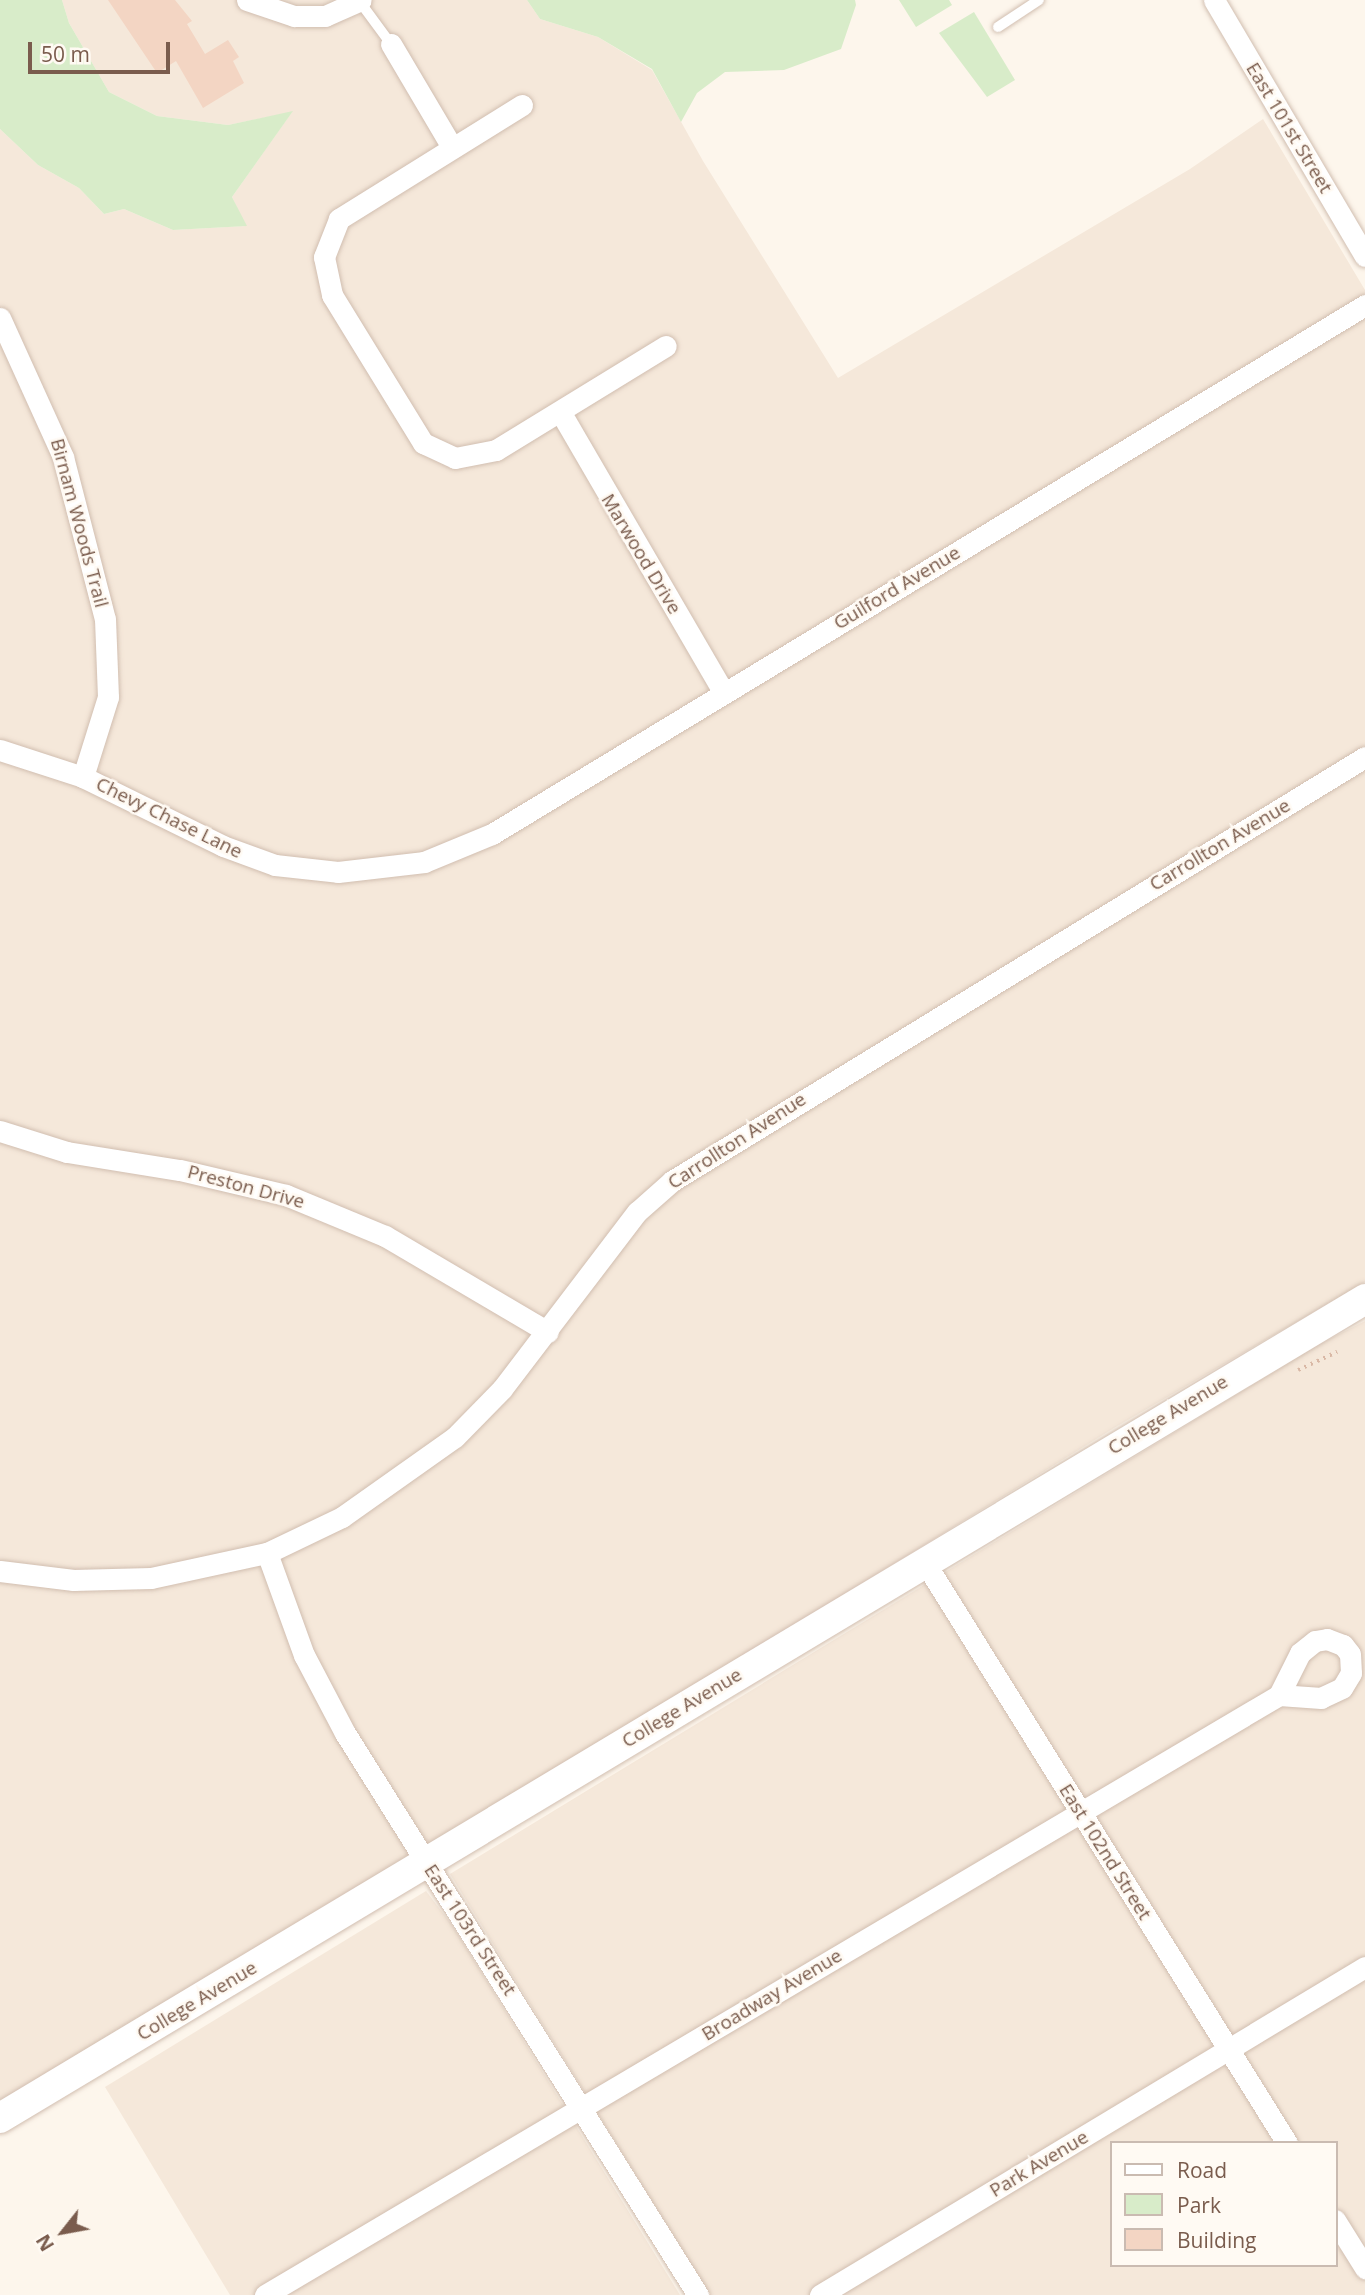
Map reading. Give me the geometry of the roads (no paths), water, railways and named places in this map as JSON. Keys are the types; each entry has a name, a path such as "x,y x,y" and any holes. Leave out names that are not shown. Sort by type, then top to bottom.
{"main road":[{"name":"College Avenue","path":"0,2118 924,1561 1365,1299"}],"street":[{"path":"247,0 294,16 344,11 360,1"},
{"name":"East 101st Street","path":"1214,0 1365,256"},
{"path":"391,44 452,146"},
{"path":"522,105 452,146 339,219 326,245 324,272 332,295 423,443 446,456 481,456 561,413 666,346"},
{"name":"Guilford Avenue","path":"424,862 492,834 1365,305"},
{"name":"Birnam Woods Trail","path":"0,318 63,457 105,619 108,697 83,777"},
{"name":"Marwood Drive","path":"561,413 724,693"},
{"name":"Chevy Chase Lane","path":"0,750 83,777 223,846 275,865 338,872 424,862"},
{"name":"Carrollton Avenue","path":"0,1572 73,1580 151,1578 267,1553 342,1517 445,1445 502,1389 637,1212 672,1181 1365,757"},
{"name":"Preston Drive","path":"0,1131 67,1152 180,1170 286,1195 385,1236 548,1332"},
{"name":"East 103rd Street","path":"267,1553 288,1618 321,1688 426,1862 698,2295"},
{"name":"East 102nd Street","path":"924,1561 1286,2141"},
{"name":"Broadway Avenue","path":"265,2295 1279,1695"},
{"name":"Park Avenue","path":"820,2295 1365,1967"},
{"path":"1337,2223 1365,2268"}],"lane":[{"path":"998,27 1039,0"},
{"path":"360,1 391,44"}]}
